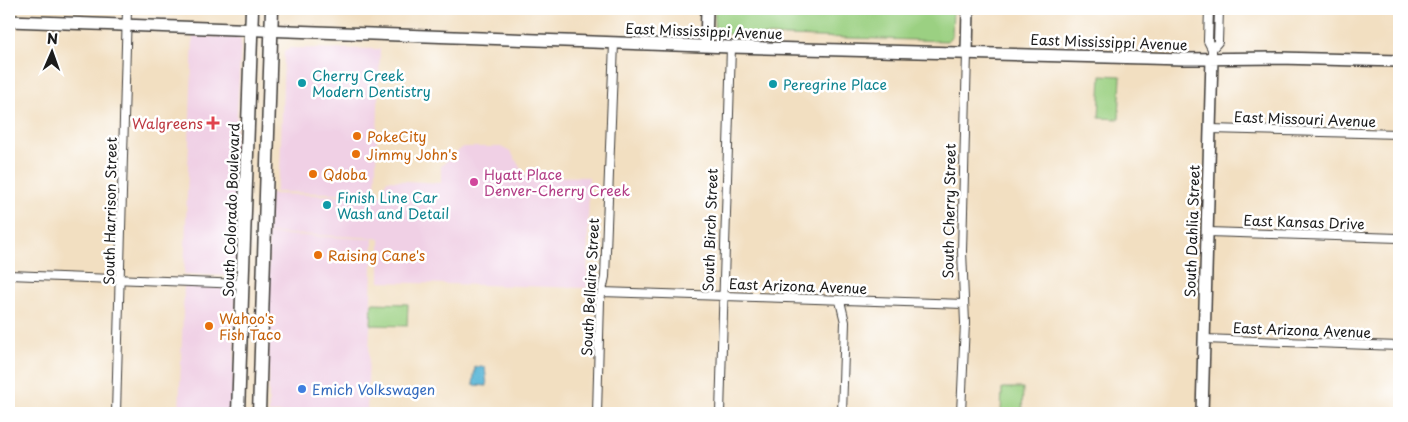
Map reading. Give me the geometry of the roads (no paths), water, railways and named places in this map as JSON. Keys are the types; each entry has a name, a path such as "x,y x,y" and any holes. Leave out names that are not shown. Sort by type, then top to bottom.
{"main road":[{"name":"South Colorado Boulevard","path":"238,413 253,30 252,9"},
{"path":"259,413 272,9"}],"street":[{"name":"South Harrison Street","path":"116,413 127,9"},
{"path":"706,46 707,9"},
{"name":"South Cherry Street","path":"962,413 964,304 962,251 968,9"},
{"name":"South Dahlia Street","path":"1202,413 1212,54 1208,41 1209,9"},
{"name":"South Dahlia Street","path":"1212,54 1218,42 1220,9"},
{"name":"East Mississippi Avenue","path":"9,21 731,47 967,53 1212,54 1273,58 1399,61"},
{"name":"South Bellaire Street","path":"596,413 602,292 605,277 614,43"},
{"name":"South Birch Street","path":"720,413 731,47"},
{"name":"East Missouri Avenue","path":"1210,128 1399,134"},
{"name":"East Kansas Drive","path":"1208,232 1399,238"},
{"path":"9,275 243,284"},
{"name":"East Arizona Avenue","path":"602,292 964,304"},
{"path":"840,301 845,322 842,413"},
{"name":"East Arizona Avenue","path":"1204,339 1399,346"}],"water":[{"path":"475,367 485,367 487,386 473,385"}],"place":[{"name":"Cherry Creek Modern Dentistry","path":"302,83"},
{"name":"Peregrine Place","path":"773,84"},
{"name":"Walgreens","path":"213,123"},
{"name":"PokeCity","path":"357,136"},
{"name":"Jimmy John's","path":"356,154"},
{"name":"Qdoba","path":"313,174"},
{"name":"Hyatt Place Denver-Cherry Creek","path":"474,182"},
{"name":"Finish Line Car Wash and Detail","path":"327,205"},
{"name":"Raising Cane's","path":"318,255"},
{"name":"Wahoo's Fish Taco","path":"209,326"},
{"name":"Emich Volkswagen","path":"302,389"}]}
